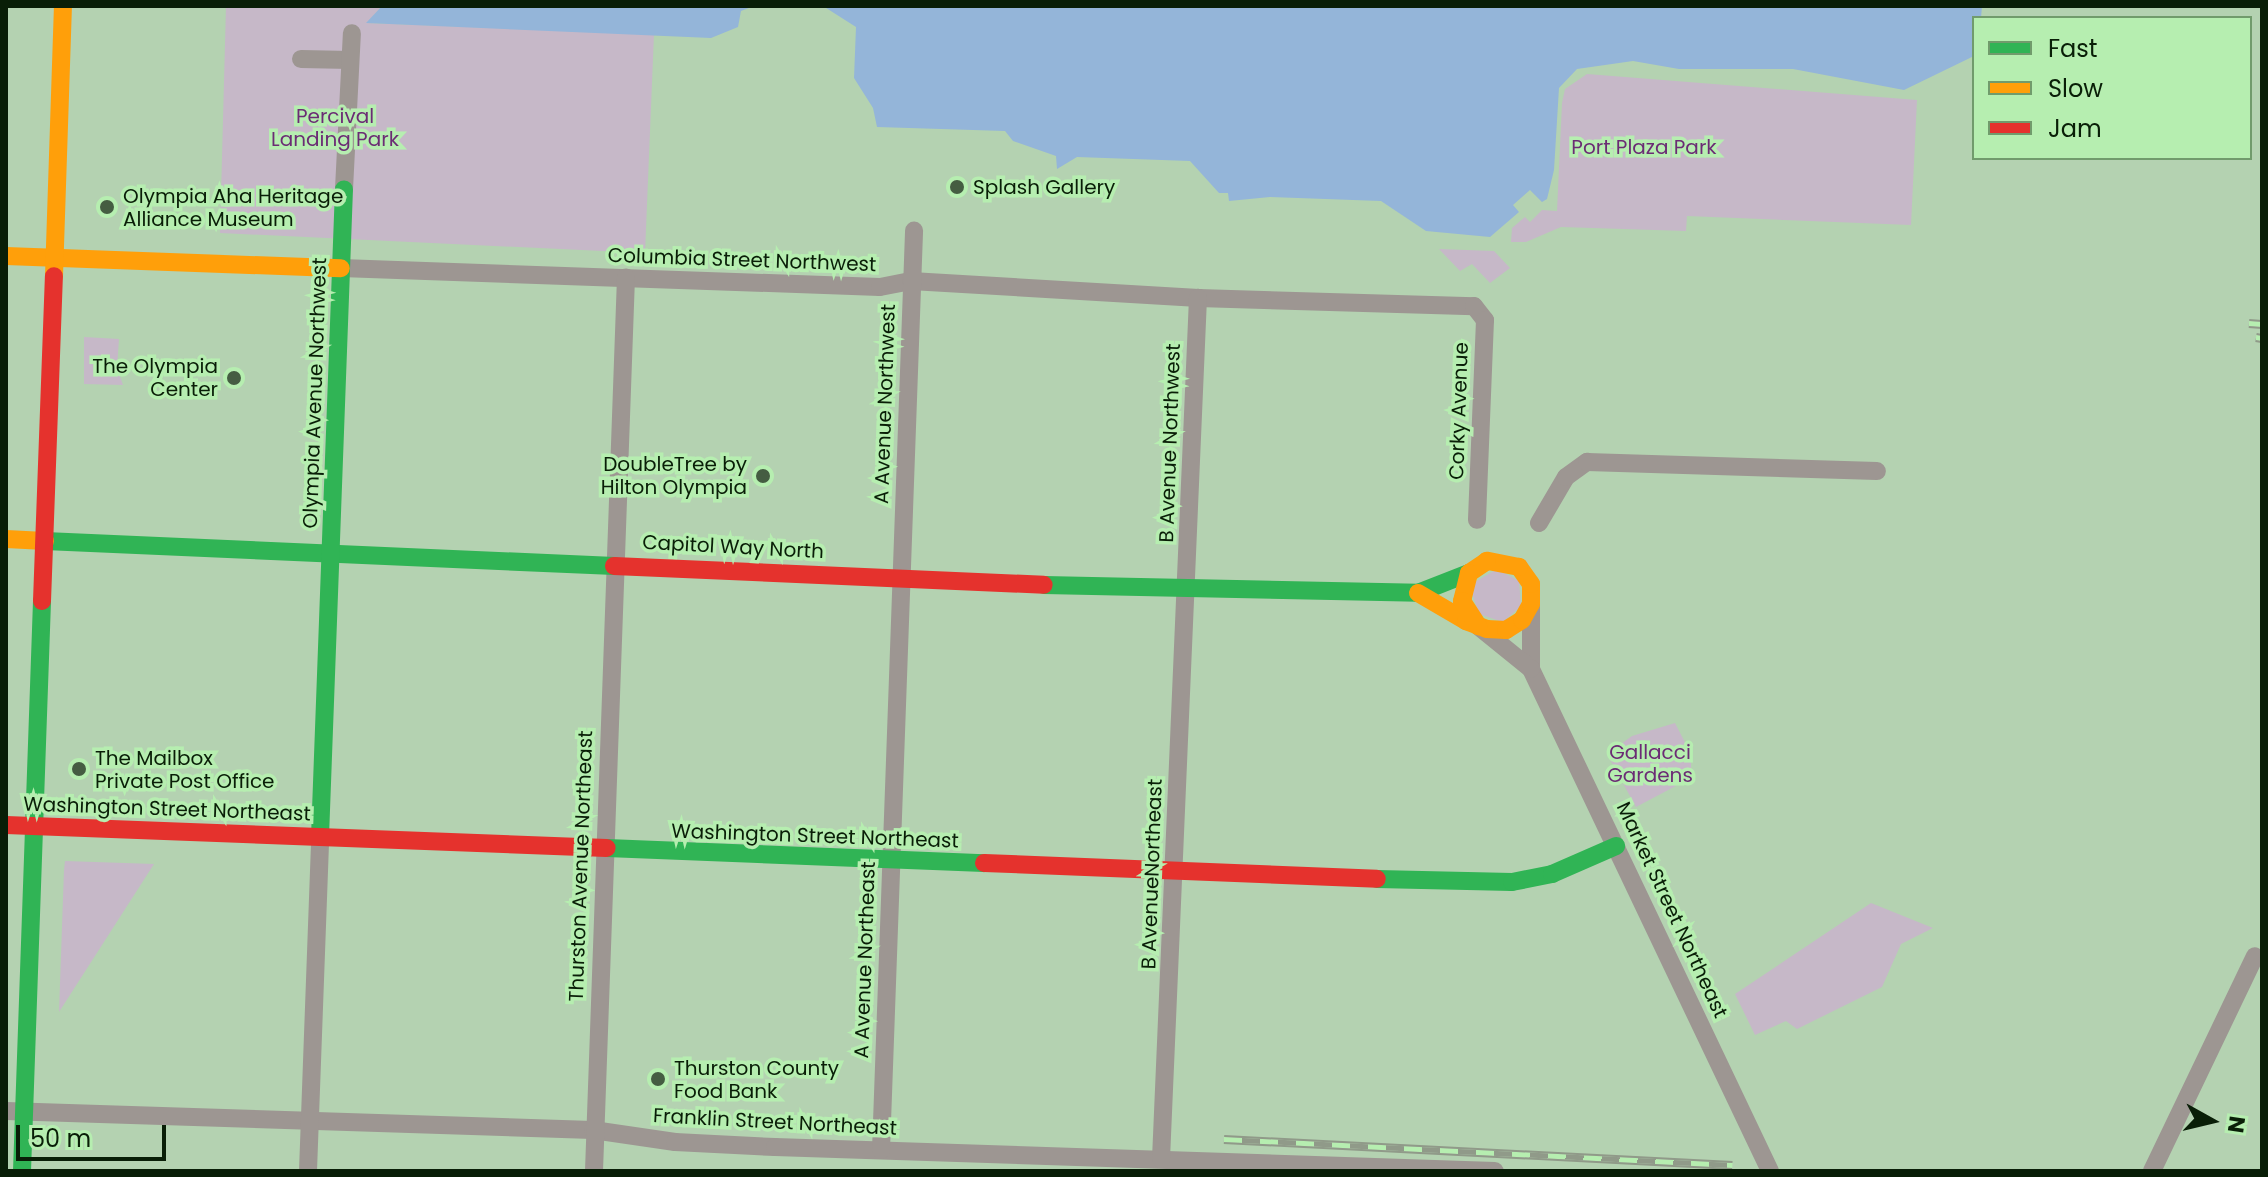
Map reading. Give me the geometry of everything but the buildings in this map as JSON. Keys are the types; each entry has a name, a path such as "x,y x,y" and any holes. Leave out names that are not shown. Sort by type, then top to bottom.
{"street":[{"path":"22,1171 15,1111 34,826 57,258 63,6"},
{"path":"301,59 350,60 352,33"},
{"name":"Olympia Avenue Northwest","path":"320,837 350,60"},
{"name":"A Avenue Northwest","path":"900,579 914,231"},
{"name":"Columbia Street Northwest","path":"6,256 880,287 911,281 1198,298 1474,307"},
{"name":"Thurston Avenue Northeast","path":"594,1171 593,1130 626,278"},
{"name":"B Avenue Northwest","path":"1186,591 1198,298"},
{"name":"Corky Avenue","path":"1474,307 1485,320 1477,520"},
{"path":"1539,523 1566,477 1587,462 1877,471"},
{"name":"Capitol Way North","path":"6,539 617,562 900,579 1186,591 1418,593 1469,573"},
{"path":"1487,561 1510,562 1531,584 1531,604 1515,626 1496,631 1478,626 1462,601 1469,573 1487,561"},
{"name":"A Avenue Northeast","path":"881,1150 900,579"},
{"name":"B AvenueNortheast","path":"1161,1159 1186,591"},
{"name":"Capitol Way North","path":"1418,593 1478,626"},
{"name":"Market Street Northeast","path":"1531,604 1531,669"},
{"name":"Market Street Northeast","path":"1478,626 1531,669 1770,1171"},
{"name":"Washington Street Northeast","path":"6,825 889,862 1512,882 1552,874 1616,846"},
{"path":"308,1171 320,837"},
{"path":"2152,1171 2255,956"},
{"name":"Franklin Street Northeast","path":"15,1111 593,1130 675,1142 1495,1171"}],"green space":[{"name":"Percival Landing Park","path":"226,6 382,6 367,23 654,34 645,253 220,233"},
{"name":"Port Plaza Park","path":"1587,74 1917,100 1911,225 1687,216 1686,231 1561,227 1526,242 1511,242 1512,228 1525,217 1530,222 1542,210 1557,211 1565,89"},
{"path":"1439,249 1494,251 1510,268 1490,283 1472,264 1460,271"},
{"path":"84,337 119,339 117,368 123,385 84,384"},
{"path":"1497,569 1519,581 1521,606 1503,622 1479,614 1471,590 1475,582"},
{"name":"Gallacci Gardens","path":"1675,723 1691,754 1691,778 1636,807 1607,754 1632,736"},
{"path":"65,861 154,864 59,1012 64,870"},
{"path":"1871,903 1933,928 1901,944 1882,987 1797,1029 1786,1021 1755,1035 1735,994"}],"water":[{"path":"382,6 754,6 741,11 738,27 711,38 366,23"},
{"path":"823,6 1982,6 1981,16 1972,16 1972,57 1904,90 1793,69 1679,69 1633,61 1577,69 1559,88 1554,170 1547,199 1542,202 1530,190 1513,205 1519,212 1490,237 1426,231 1381,201 1270,197 1229,201 1228,193 1219,193 1190,161 1077,157 1057,169 1056,156 1013,141 1005,131 877,127 873,108 854,78 856,27"}],"railway":[{"path":"2249,323 2262,324"},
{"path":"2256,337 2262,338"},
{"path":"1224,1139 1732,1165"}],"traffic: fast":[{"path":"320,837 344,189"},
{"path":"45,541 614,566"},
{"path":"1044,585 1418,593 1469,573"},
{"path":"22,1171 42,601"},
{"path":"1377,879 1512,882 1552,874 1616,846"},
{"path":"607,848 984,863"}],"traffic: slow":[{"path":"54,276 63,6"},
{"path":"6,256 341,268"},
{"path":"6,539 45,541"},
{"path":"1418,593 1466,621 1487,629 1506,630 1522,620 1531,604 1531,584 1519,567 1487,561 1469,573 1462,601 1478,626"}],"traffic: jam":[{"path":"42,601 54,276"},
{"path":"614,566 1044,585"},
{"path":"6,825 607,848"},
{"path":"984,863 1377,879"}],"place":[{"name":"Splash Gallery","path":"957,187"},
{"name":"Olympia Aha Heritage Alliance Museum","path":"107,207"},
{"name":"The Olympia Center","path":"234,378"},
{"name":"DoubleTree by Hilton Olympia","path":"763,476"},
{"name":"The Mailbox Private Post Office","path":"79,769"},
{"name":"Thurston County Food Bank","path":"658,1079"}]}
